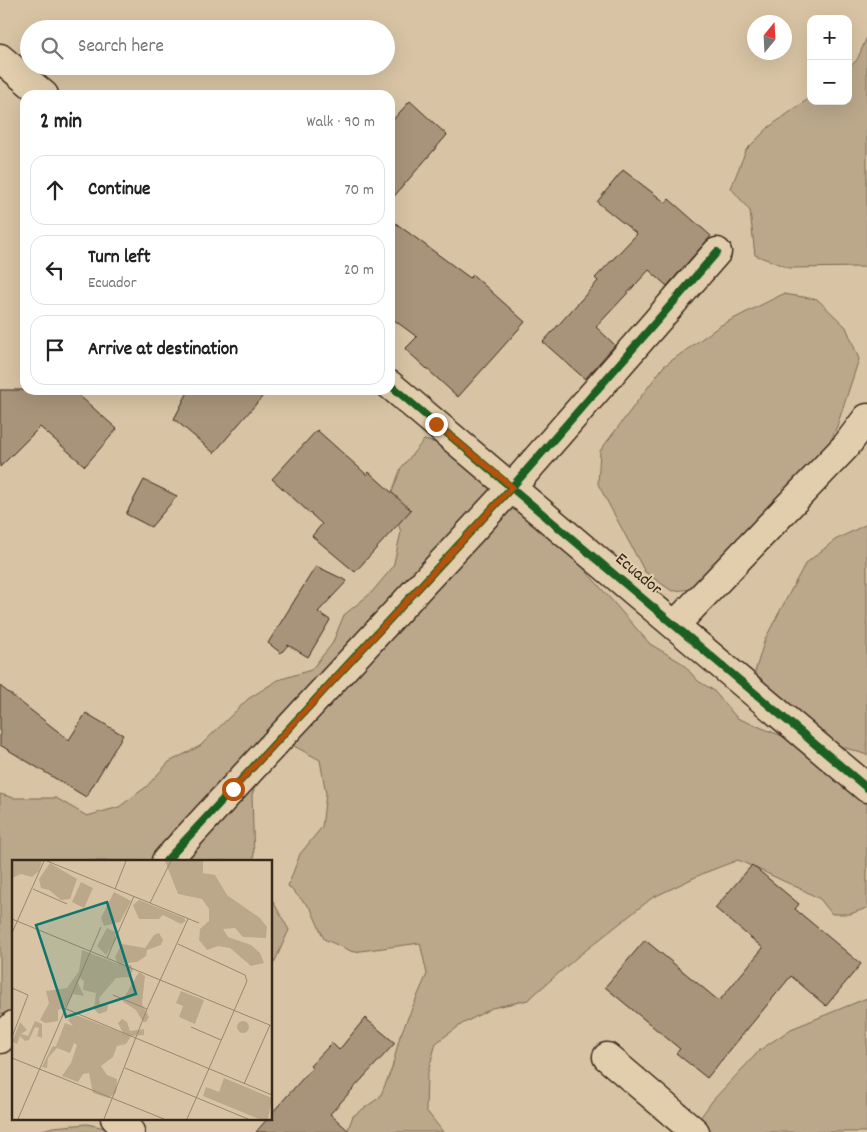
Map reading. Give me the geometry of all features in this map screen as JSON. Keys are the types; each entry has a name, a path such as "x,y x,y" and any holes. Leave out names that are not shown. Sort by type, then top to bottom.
{"street":[{"path":"0,58 20,75"},
{"path":"20,75 38,90"},
{"path":"167,860 512,487 717,252"},
{"name":"Ecuador","path":"395,389 867,788"},
{"path":"674,625 846,446 867,418"},
{"path":"0,1039 12,1028"},
{"path":"607,1057 695,1132"},
{"path":"117,1120 130,1132"}],"shaded area":[{"path":"867,37 867,267 789,268 755,255 750,211 731,188 746,150 769,127 807,100 807,105 852,105 852,64 857,60"},
{"path":"783,294 817,299 846,327 859,359 837,426 821,466 706,588 672,591 645,572 598,484 600,451 664,366 721,325"},
{"path":"424,440 459,448 542,521 650,644 682,663 698,681 713,690 737,718 867,770 867,908 850,914 832,914 820,899 738,860 704,873 652,898 576,958 528,1000 492,1008 462,1024 436,1043 427,1076 426,1110 443,1132 347,1132 353,1116 380,1097 392,1068 400,1036 427,974 420,943 353,952 324,939 311,909 288,886 300,854 322,827 326,794 320,760 292,745 263,763 252,795 254,860 182,860 199,810 172,831 152,860 12,860 12,1016 0,1013 0,794 14,798 56,798 87,816 119,807 146,787 169,762 200,746 248,699 278,680 311,670 332,644 344,615 371,593 393,567 401,532 389,500 401,468"},
{"path":"867,524 867,755 777,725 754,675 765,639 805,564 835,540"},
{"path":"272,900 289,930 274,963 272,963"},
{"path":"867,998 867,1132 690,1132 713,1100 760,1050 791,1029"},
{"path":"87,1124 123,1132 35,1132 53,1127"}],"building":[{"path":"410,101 447,135 395,195 395,118"},
{"path":"623,170 666,203 669,199 711,236 667,286 649,270 596,327 615,345 585,379 543,342 598,281 595,278 637,234 597,202"},
{"path":"395,223 470,278 473,275 525,322 458,397 405,349 417,337 395,321"},
{"path":"0,390 20,390 20,395 79,395 117,429 85,466 40,427 0,467"},
{"path":"186,395 264,395 214,453 174,419"},
{"path":"317,430 367,475 369,472 411,510 355,572 312,536 322,524 272,479"},
{"path":"144,480 177,496 151,527 126,514"},
{"path":"316,566 347,581 318,612 330,620 308,657 288,645 281,653 268,643"},
{"path":"0,686 69,740 86,713 123,735 86,797 0,745"},
{"path":"752,865 799,904 795,909 861,964 826,1006 791,976 707,1078 676,1053 680,1049 605,987 645,940 719,1001 763,948 715,908"},
{"path":"365,1018 395,1043 330,1114 350,1132 256,1132 266,1120 272,1120 272,1113 312,1068 310,1066 332,1043 339,1050"}],"cycle path":[{"path":"167,860 512,487 717,252"},
{"path":"395,389 867,788"}],"route":[{"path":"233,789 512,487 436,424"}]}
